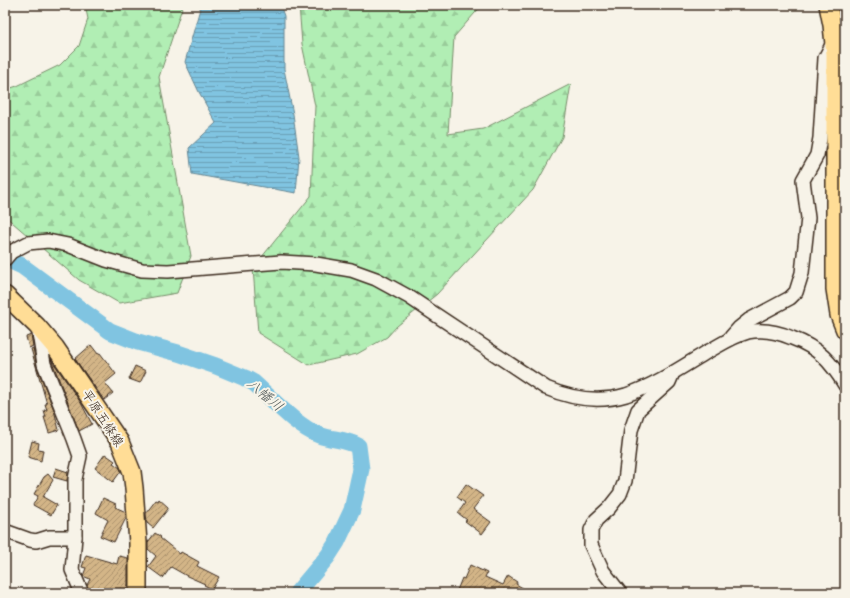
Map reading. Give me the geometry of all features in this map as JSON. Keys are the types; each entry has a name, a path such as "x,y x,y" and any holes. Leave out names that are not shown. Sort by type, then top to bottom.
{"main road":[{"path":"828,5 834,41 834,274 837,302 845,330"},
{"name":"平原五條線","path":"5,295 37,326 54,347 120,442 132,472 134,488 138,543 138,593"}],"street":[{"path":"730,338 749,320 790,298 796,292 802,273 808,218 803,180 817,155 820,138 824,58 834,41"},
{"path":"8,256 28,243 48,241 68,245 106,260 142,270 168,271 281,262 316,264 351,270 409,296 546,388 558,393 582,398 595,399 616,397 636,391 673,373 730,338 748,332 765,330 781,333 803,342 820,353 833,366 845,385"},
{"path":"37,326 44,364 72,432 80,456 75,479 72,570 82,593"},
{"path":"620,593 603,571 591,545 591,530 596,520 609,508 620,494 626,481 631,430 638,410 669,382 673,373"},
{"path":"5,530 36,541 49,537 74,537"}],"green space":[{"path":"85,5 183,5 159,77 191,256 177,293 119,303 79,280 5,216 5,90 17,86 60,65 79,46 88,19"},
{"path":"299,5 482,5 454,37 448,134 483,129 571,84 562,137 533,190 437,294 397,326 387,337 357,354 309,365 258,333 253,268 311,196 315,106 302,44"}],"water":[{"path":"201,5 280,5 284,16 284,69 293,114 299,157 296,193 192,174 189,148 216,123 185,62"}],"building":[{"path":"31,335 33,346 29,348 26,337"},
{"path":"91,345 98,354 100,353 116,374 105,383 113,393 104,400 75,359"},
{"path":"33,348 37,367 54,410 59,430 49,433 44,417 46,417 44,410 47,410 45,404 47,404 31,349"},
{"path":"51,359 81,403 92,424 79,431"},
{"path":"135,366 146,371 140,383 129,379"},
{"path":"32,441 39,443 38,449 43,450 41,461 28,457"},
{"path":"105,454 115,461 113,463 120,468 121,471 113,482 95,468"},
{"path":"56,468 68,472 67,481 53,477"},
{"path":"48,474 53,480 43,497 57,505 51,515 33,505 38,496 34,494 44,477"},
{"path":"466,484 483,496 473,509 491,522 482,534 465,521 467,520 458,513 465,503 457,497"},
{"path":"103,498 116,504 115,507 126,512 126,518 114,542 100,536 108,520 96,513"},
{"path":"159,499 168,507 168,509 153,528 147,523 146,513 156,500 158,501"},
{"path":"155,533 180,554 181,552 199,562 197,566 219,577 212,589 171,567 163,578 148,567 156,556 148,549 148,542"},
{"path":"86,555 117,564 119,556 128,558 128,584 126,593 97,593 89,590 87,585 90,579 83,576 86,568 82,567"},
{"path":"470,565 487,573 485,577 503,585 508,576 517,582 516,584 531,593 456,593 462,578 464,579"}],"waterway":[{"name":"八幡川","path":"5,258 22,266 110,331 138,342 178,353 216,366 245,378 254,383 302,426 324,437 348,442 358,446 361,469 352,510 337,542 328,556 297,593"}]}
